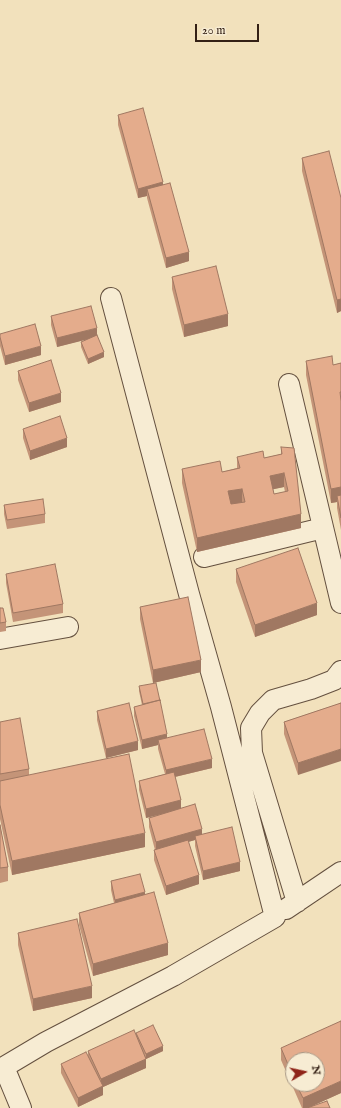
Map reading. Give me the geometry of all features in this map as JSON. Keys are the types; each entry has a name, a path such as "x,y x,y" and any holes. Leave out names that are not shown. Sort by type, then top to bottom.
{"street":[{"path":"112,298 189,594 221,707 275,917"},
{"path":"289,384 341,603"},
{"path":"204,557 323,528"},
{"path":"0,639 68,627"},
{"path":"297,902 252,753 251,728 260,713 273,700 311,689 334,680 341,671"},
{"path":"21,1108 2,1060 46,1042 173,976 275,917 341,872"}],"building":[{"path":"143,108 163,182 138,189 118,115"},
{"path":"329,151 341,198 341,299 337,300 302,158"},
{"path":"170,183 189,252 166,258 147,189"},
{"path":"216,266 228,314 184,325 172,277"},
{"path":"91,306 97,328 57,338 51,316"},
{"path":"35,324 41,346 5,356 0,334"},
{"path":"97,335 104,352 88,359 81,342"},
{"path":"332,356 333,365 341,363 341,487 331,489 306,361"},
{"path":"51,360 61,393 29,403 18,371"},
{"path":"60,416 67,438 30,451 23,429"},
{"path":"281,447 294,448 301,514 197,538 182,469 220,461 222,472 240,468 237,457 263,451 264,458 282,454","holes":["284,473 288,491 274,494 270,476","242,489 245,502 231,504 228,491"]},
{"path":"341,495 341,518 337,496"},
{"path":"43,499 45,514 7,520 4,505"},
{"path":"298,548 317,603 255,625 236,569"},
{"path":"55,564 63,604 13,613 6,574"},
{"path":"188,597 201,660 153,670 140,607"},
{"path":"0,608 3,608 6,622 0,623"},
{"path":"156,683 160,700 143,704 139,686"},
{"path":"160,700 167,734 142,740 134,707"},
{"path":"129,703 138,741 106,749 97,711"},
{"path":"341,703 341,749 298,763 284,722"},
{"path":"20,718 29,769 0,774 0,722"},
{"path":"204,729 212,759 166,770 158,740"},
{"path":"129,754 145,833 12,861 0,805 0,781"},
{"path":"174,772 181,800 146,809 139,781"},
{"path":"195,804 202,829 156,842 149,818"},
{"path":"0,825 8,867 0,868"},
{"path":"232,827 240,862 203,871 195,836"},
{"path":"188,840 199,875 166,886 154,850"},
{"path":"140,874 145,892 115,900 111,881"},
{"path":"154,892 168,943 93,964 79,913"},
{"path":"77,919 92,986 33,999 18,933"},
{"path":"341,1021 341,1081 325,1088 325,1052 285,1052 285,1057 281,1048"},
{"path":"153,1025 163,1046 146,1054 136,1033"},
{"path":"134,1030 146,1059 101,1079 88,1051"},
{"path":"86,1052 103,1086 78,1098 61,1064"},
{"path":"300,1092 316,1092 303,1098"},
{"path":"327,1101 330,1108 307,1108"}]}
